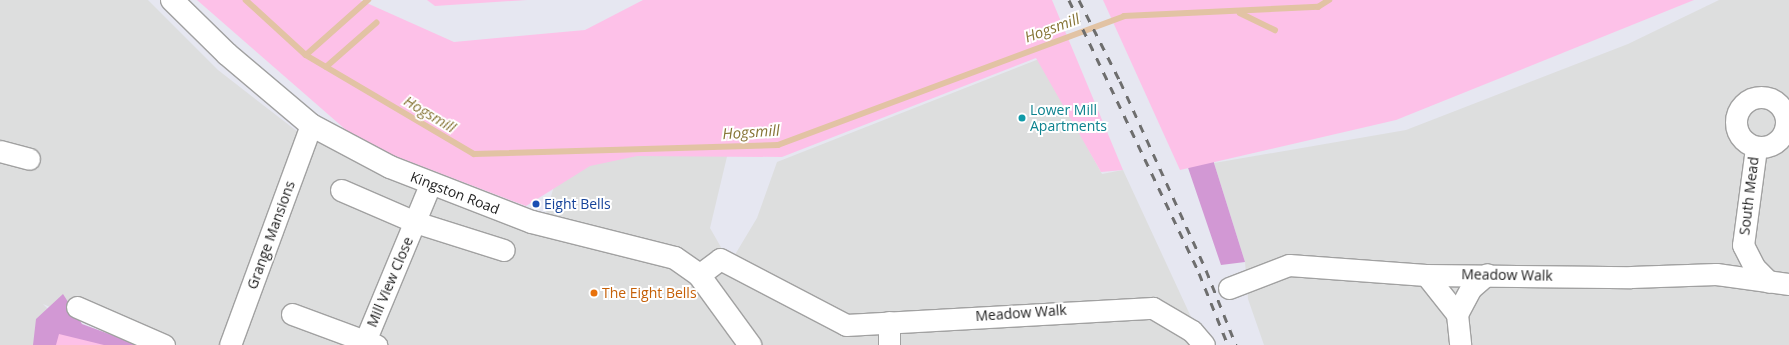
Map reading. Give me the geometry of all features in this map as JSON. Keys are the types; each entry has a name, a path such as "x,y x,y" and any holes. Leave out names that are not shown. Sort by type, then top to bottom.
{"street":[{"name":"Kingston Road","path":"172,0 227,54 311,125 430,185 532,222 646,248 674,258 699,275 750,345"},
{"name":"Grange Mansions","path":"230,345 311,125"},
{"name":"South Mead","path":"1756,148 1743,245 1754,267 1779,283"},
{"path":"0,151 29,159"},
{"name":"Mill View Close","path":"292,314 370,343 430,185"},
{"name":"Mill View Close","path":"341,190 415,222 504,250"},
{"name":"South Mead","path":"1716,274 1743,245"},
{"name":"Meadow Walk","path":"699,275 720,259 846,325 1153,308 1192,331 1204,345"},
{"name":"Meadow Walk","path":"1229,288 1289,265 1426,275 1487,274 1631,277 1716,274 1779,283"},
{"path":"1457,314 1471,288 1487,274"},
{"path":"1426,275 1457,314 1460,345"},
{"path":"77,307 164,345"},
{"path":"889,345 890,322"}],"shaded area":[{"path":"0,0 148,0 218,70 298,132 345,156 544,219 568,141 730,144 710,228 730,263 757,218 777,162 1039,59 1102,174 1123,170 1204,345 138,345 43,304 62,323 56,345 0,345"},
{"path":"197,0 360,0 454,42 585,30 643,0 1052,0 1123,170 1101,172 1036,58 782,157 637,156 590,166 526,206 361,143"},
{"path":"427,0 527,0 435,6"},
{"path":"1103,0 1694,0 1396,120 1180,170"},
{"path":"1719,0 1789,0 1789,345 1264,345 1248,299 1245,262 1214,163 1406,130 1628,44"},
{"path":"1215,127 1214,163 1245,262 1221,265 1183,153"},
{"path":"63,294 82,324 139,345 33,345 36,319"},
{"path":"59,334 104,345 56,345"}],"waterway":[{"name":"Hogsmill","path":"246,0 306,55 474,154 778,145 1124,16 1318,7 1329,0"},
{"path":"306,55 368,0"},
{"path":"1240,13 1275,30"},
{"path":"326,67 376,23"}],"railway":[{"path":"1069,0 1199,273 1228,345"},
{"path":"1079,0 1120,81 1206,270 1236,345"}],"place":[{"name":"Lower Mill Apartments","path":"1022,118"},
{"name":"Eight Bells","path":"536,204"},
{"name":"The Eight Bells","path":"594,293"}]}
